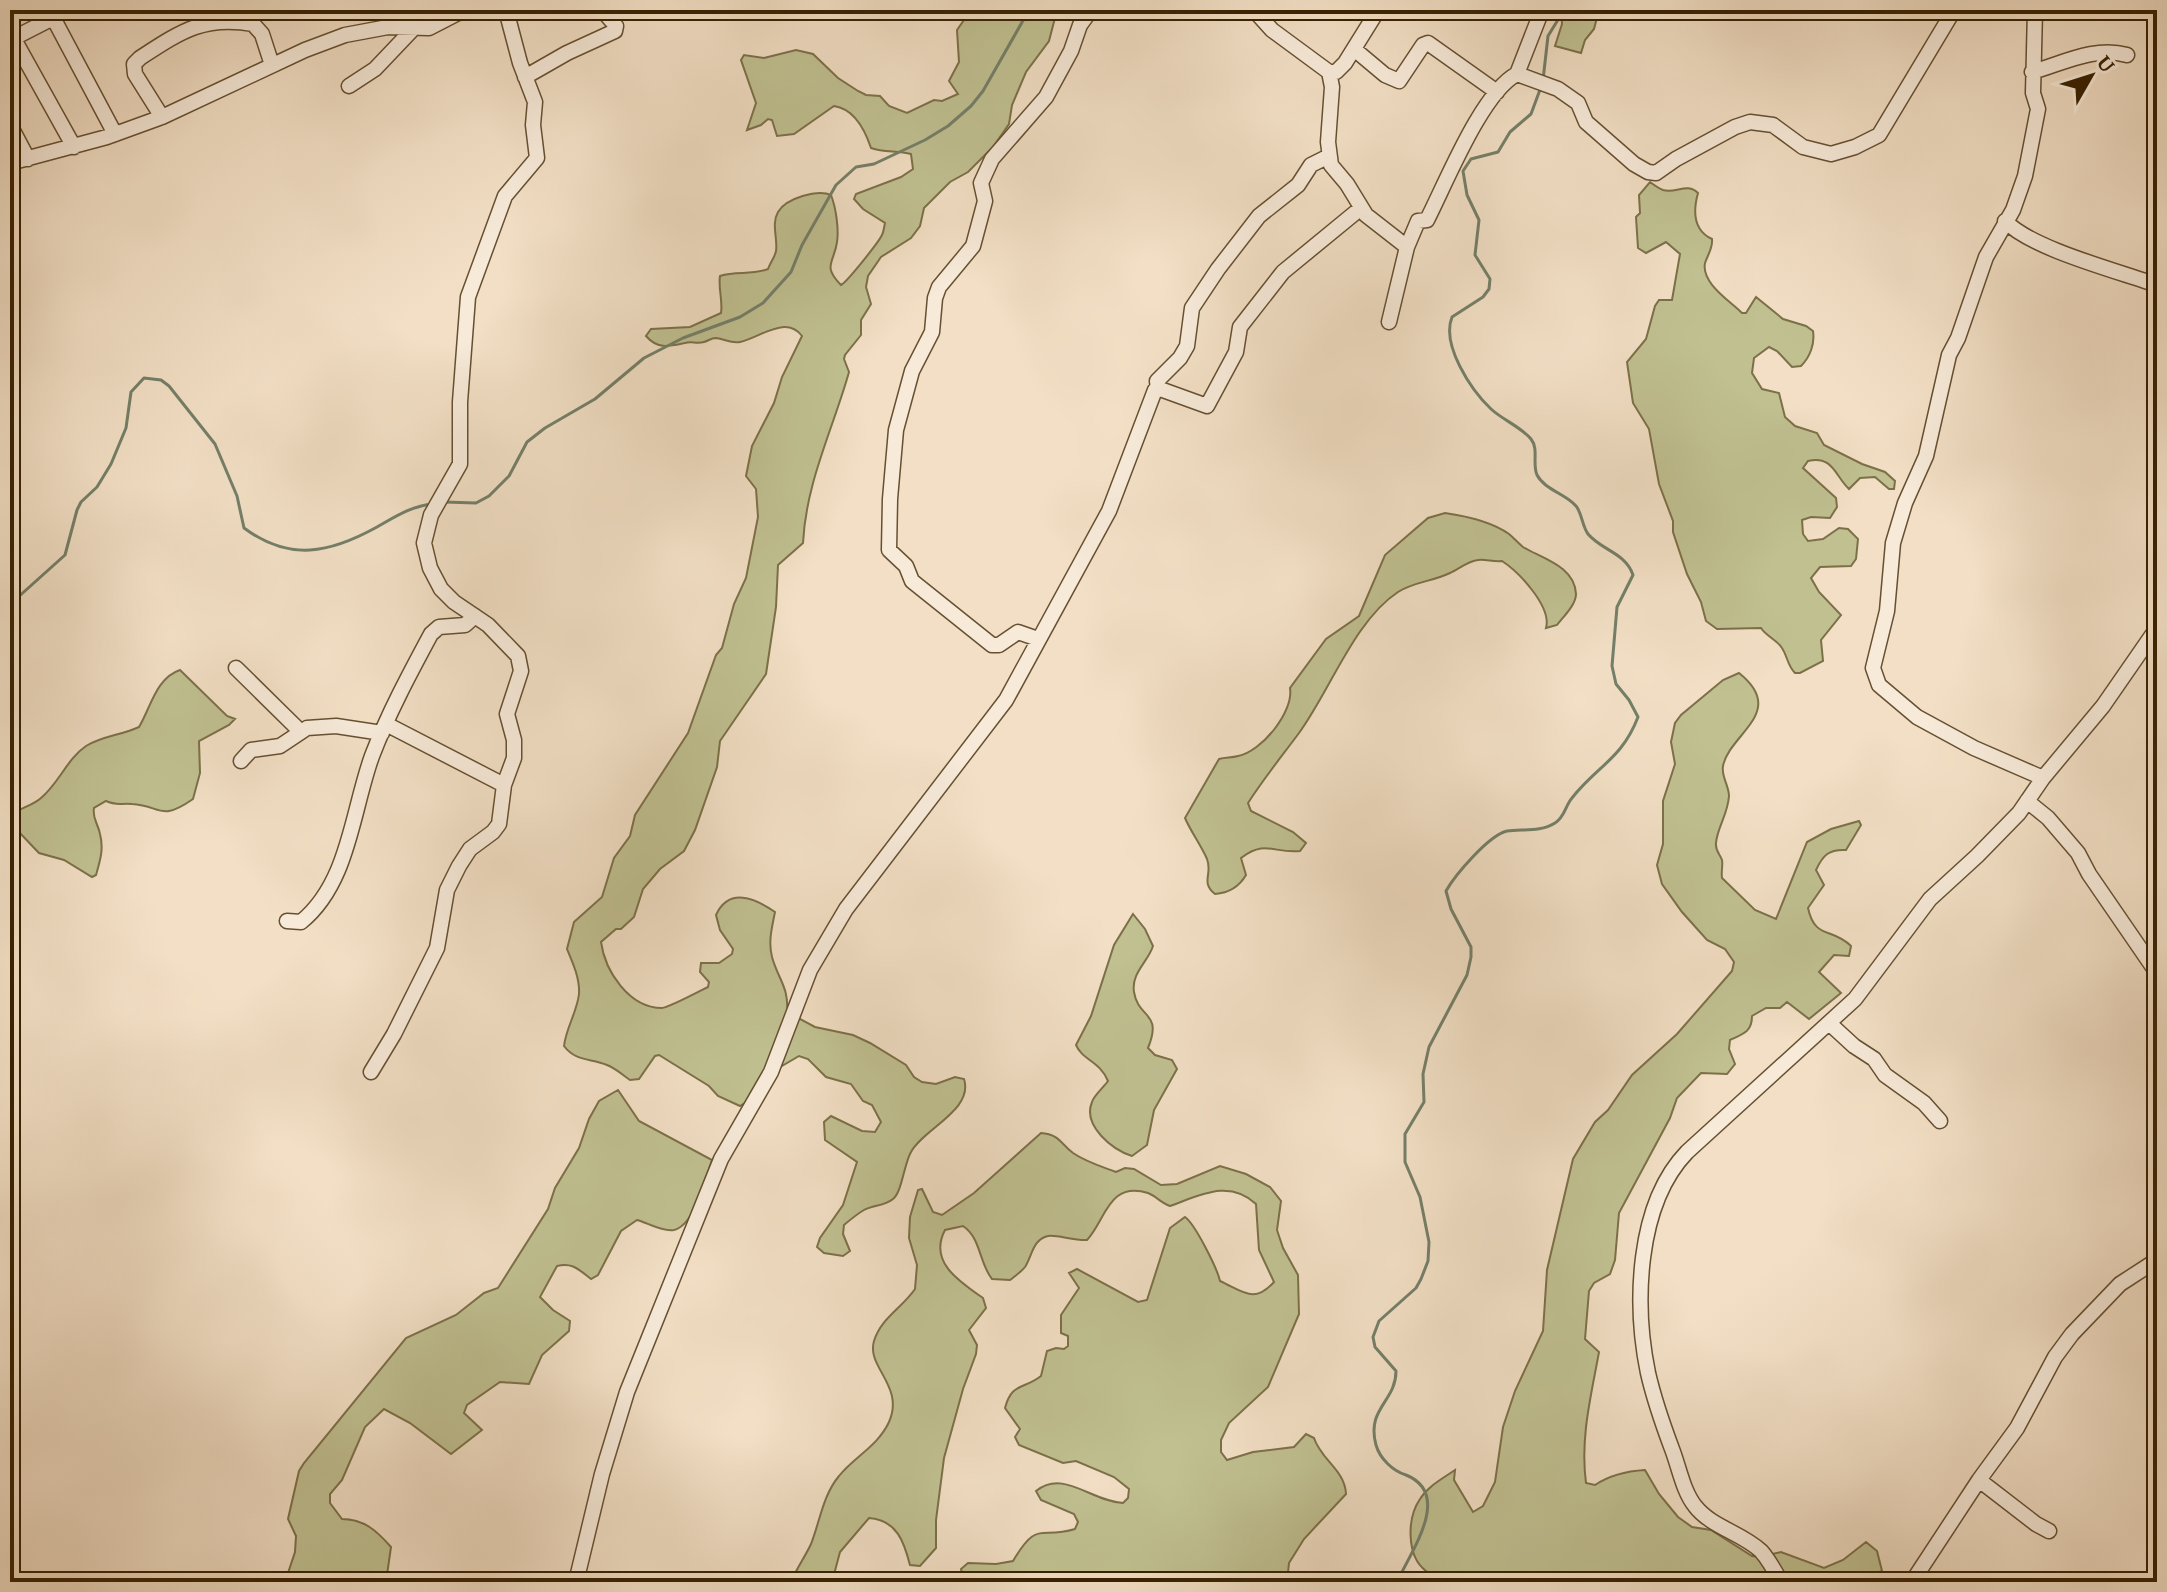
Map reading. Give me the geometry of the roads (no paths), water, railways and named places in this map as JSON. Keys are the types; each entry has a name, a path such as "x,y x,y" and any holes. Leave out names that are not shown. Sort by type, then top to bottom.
{"street":[{"path":"10,163 74,147 162,117 272,65 345,35 388,27 436,26 464,10"},
{"path":"371,1072 394,1034 437,948 442,909 453,878 470,849 499,824 504,785 515,752 507,709 518,684 520,662 507,642 441,589 430,568 424,543 431,515 460,464 460,402 468,297 505,196 537,158 533,125 535,102 506,10"},
{"path":"525,77 615,31 616,26 602,10"},
{"path":"1038,639 1021,632 994,646 948,613 912,581 906,566 889,550 892,460 907,387 932,332 939,287 970,252 977,234 985,201 981,183 992,159 1004,143 1046,97 1071,51 1080,25 1091,10"},
{"path":"1254,10 1272,30 1329,72 1332,87 1331,165 1361,208 1407,247"},
{"path":"1329,72 1339,70 1378,10"},
{"path":"1389,322 1407,247 1418,221 1427,220 1481,113 1505,80 1517,74 1542,10"},
{"path":"1517,74 1558,89 1578,103 1586,122 1634,164 1648,172 1656,173 1664,165 1750,122 1773,125 1803,147 1831,154 1879,135 1954,10"},
{"path":"2035,10 2032,72 2038,109 2025,176 2013,210 1986,257 1958,338 1950,352 1926,456 1905,503 1893,543 1887,611 1873,668 1879,685 1917,717 1974,748 2043,778"},
{"path":"74,147 11,37 51,14 115,134"},
{"path":"162,117 135,74 134,64 167,40 191,28 220,20 253,24 262,34 272,65"},
{"path":"349,86 375,69 414,28"},
{"path":"1354,49 1385,75 1399,81 1423,45 1428,43 1497,92"},
{"path":"2032,72 2089,53 2110,50 2127,55"},
{"path":"10,125 28,159"},
{"path":"1158,389 1157,381 1180,358 1187,346 1192,308 1218,269 1259,216 1301,183 1311,165 1329,156"},
{"path":"1158,389 1203,407 1208,405 1236,352 1240,327 1283,272 1361,208"},
{"path":"2005,221 2012,229 2054,250 2157,285"},
{"path":"576,1582 602,1474 627,1392 721,1159 771,1072 810,970 846,909 1001,707 1109,511 1154,392 1158,389"},
{"path":"287,921 301,922 320,904 333,882 367,770 384,728 435,630 444,625 465,625 475,616"},
{"path":"1781,1582 1760,1550 1696,1507 1685,1485 1648,1372 1641,1304 1643,1261 1651,1216 1662,1187 1675,1164 1862,991 1930,899 2000,834 2027,801 2103,706 2157,628"},
{"path":"236,668 300,731"},
{"path":"241,761 251,750 280,746 300,731 336,726 384,728 504,785"},
{"path":"2027,801 2048,818 2078,853 2122,926 2157,973"},
{"path":"1829,1023 1874,1059 1885,1075 1924,1103 1940,1121"},
{"path":"1912,1582 2017,1428 2055,1357 2072,1334 2120,1284 2157,1260"},
{"path":"1979,1480 2049,1531"}],"waterway":[{"path":"444,502 476,503 489,496 509,476 527,442 595,399 644,358 683,338 740,317 763,303 791,272 802,245 836,185 856,167 874,164 925,140 948,126 971,106 983,91 1029,10"},
{"path":"1543,80 1548,36 1564,10"},
{"path":"1397,1582 1424,1524 1426,1495 1420,1484 1388,1464 1376,1445 1375,1422 1395,1382 1396,1371 1375,1347 1373,1337 1379,1321 1416,1288 1428,1261 1429,1242 1420,1197 1405,1162 1405,1134 1424,1102 1423,1074 1429,1047 1467,975 1471,957 1471,947 1451,909 1446,891 1473,856 1500,834 1544,828 1558,821 1581,787 1617,753 1638,717 1616,684 1612,666 1617,607 1633,575 1630,568 1588,534 1572,502 1537,475 1535,447 1531,439 1483,401 1460,366 1451,341 1452,317 1483,297 1489,289 1490,279 1475,255 1479,220 1467,195 1463,171 1471,159 1498,152 1510,132 1531,114 1541,87"},
{"path":"10,608 65,555 77,510 97,487 111,464 126,428 131,392 144,378 161,380 169,386 215,444 237,496 244,528 261,539 294,549 326,548 360,536 410,510 433,504"}]}
